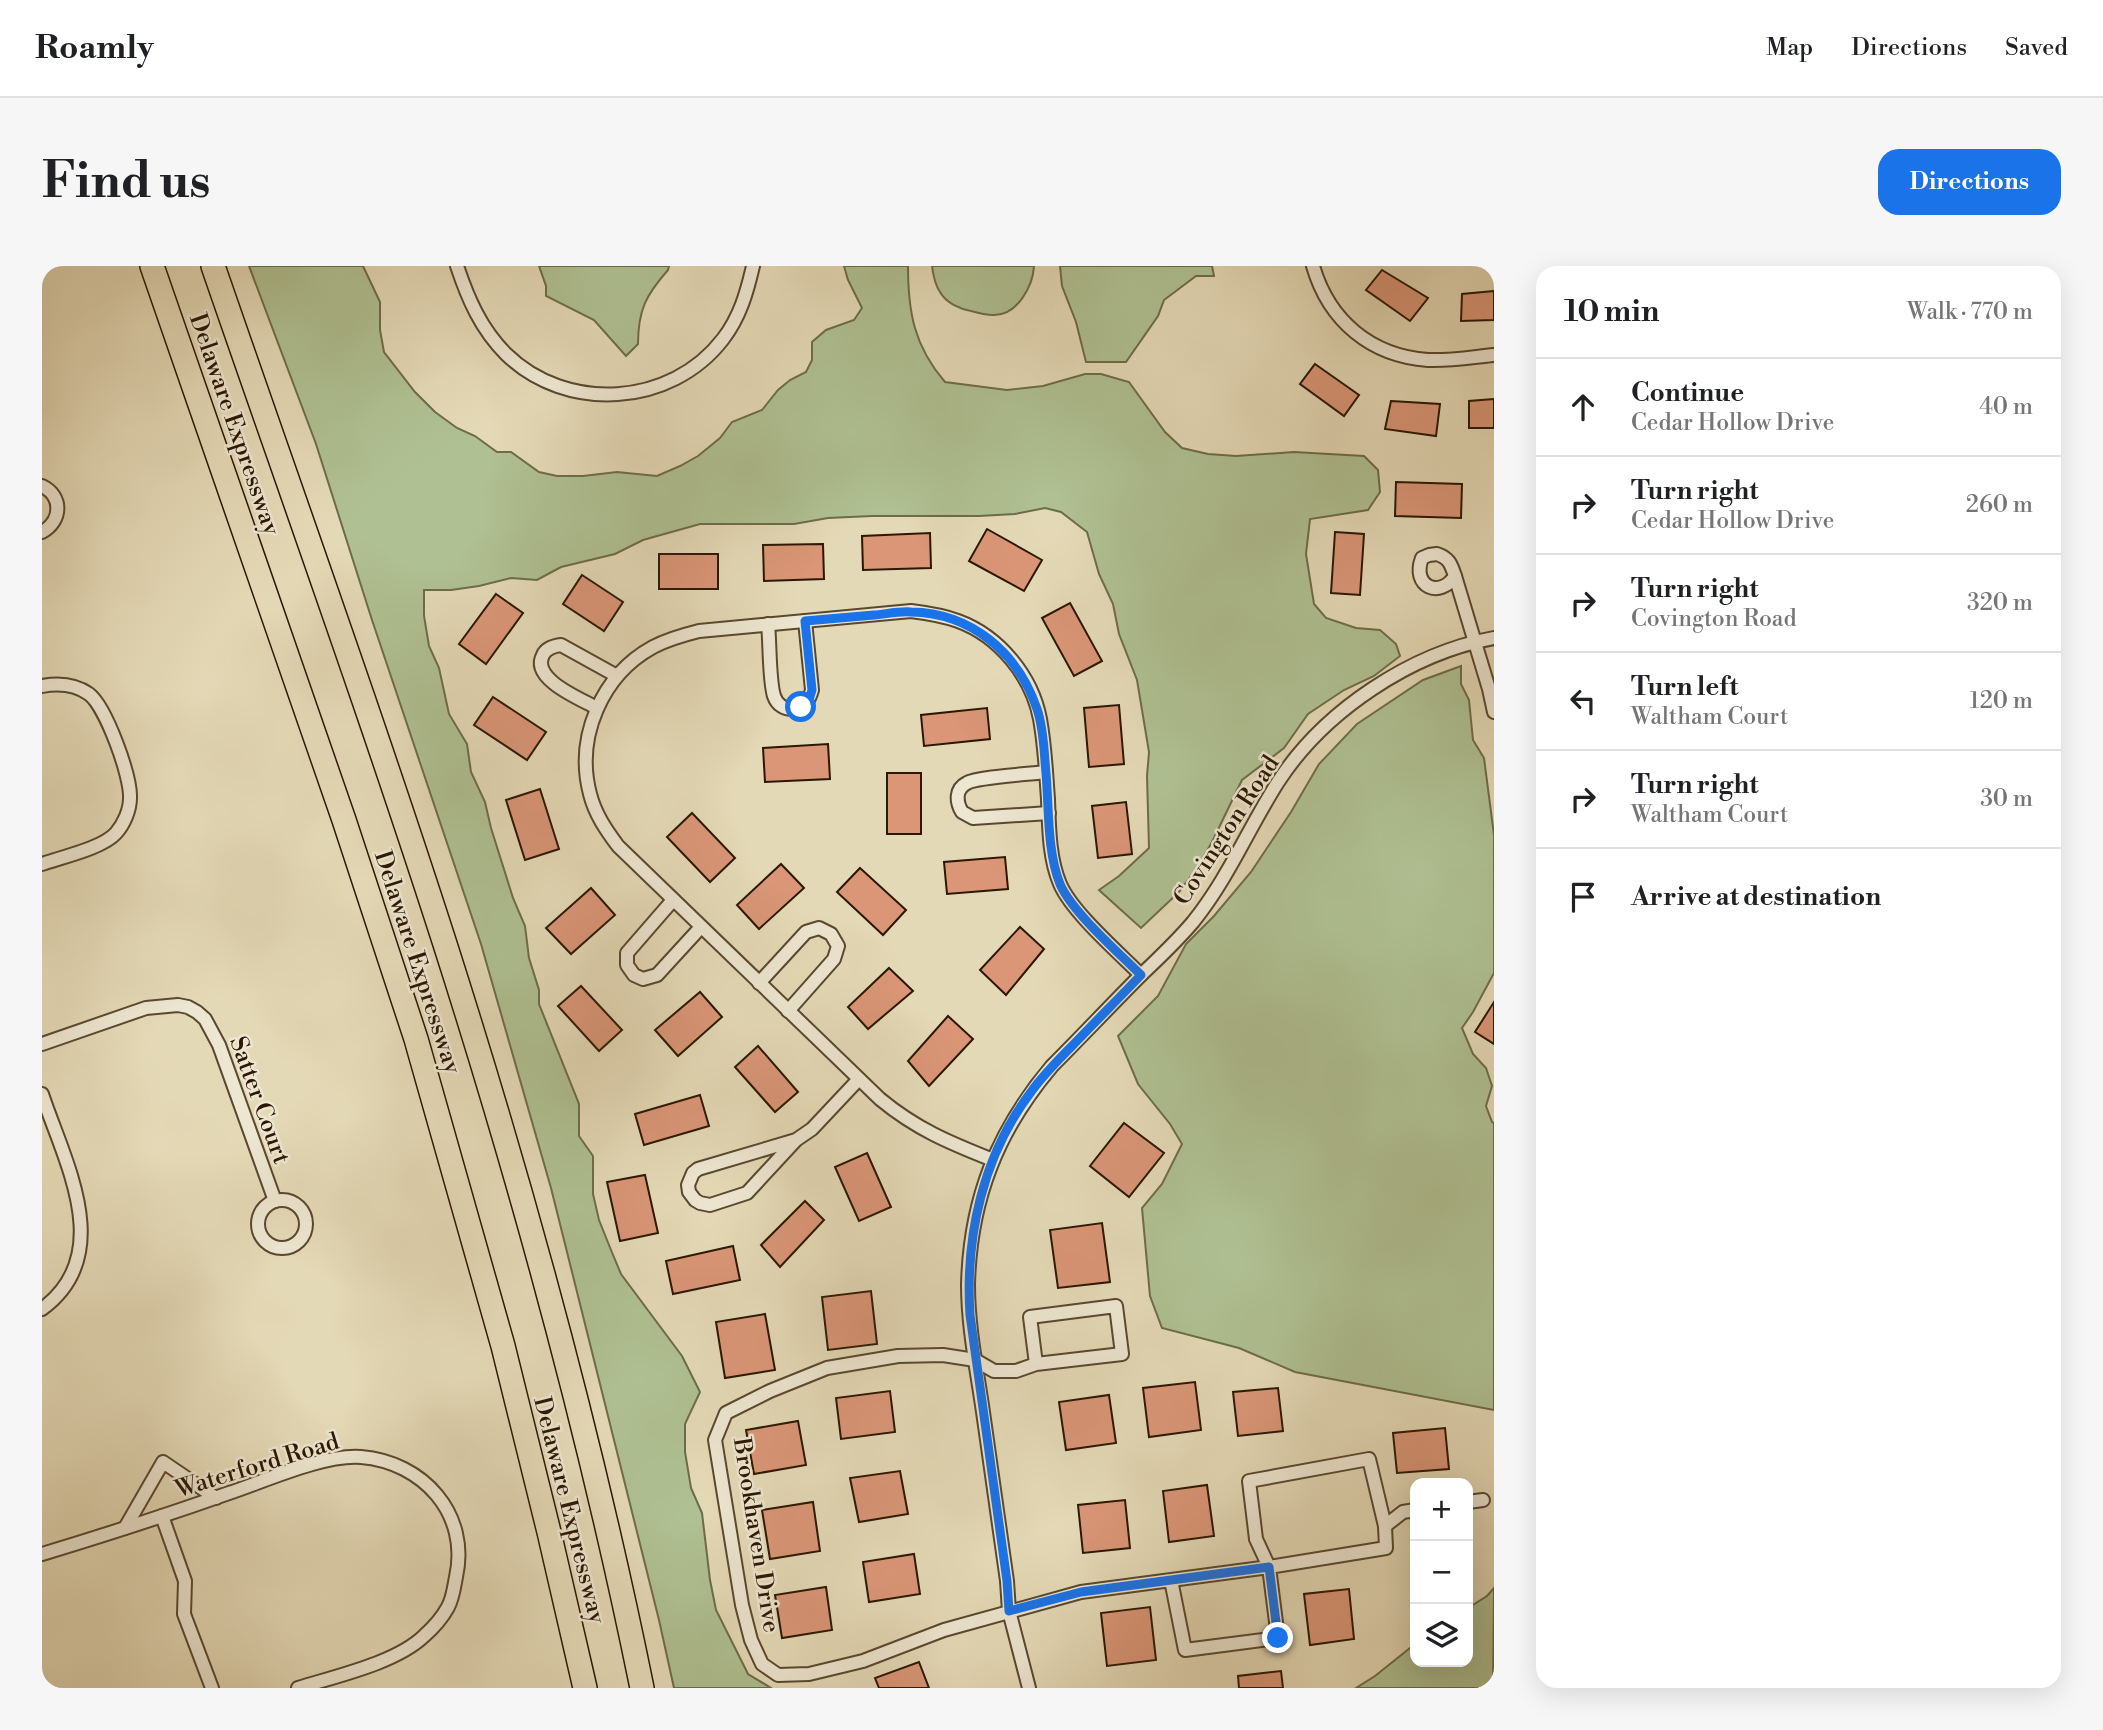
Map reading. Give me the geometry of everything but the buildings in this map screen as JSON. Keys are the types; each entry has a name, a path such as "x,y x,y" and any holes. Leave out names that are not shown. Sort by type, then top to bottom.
{"highway":[{"name":"Delaware Expressway","path":"152,266 349,833 416,1039 503,1346 550,1532 585,1688"},
{"name":"Delaware Expressway","path":"213,266 381,751 481,1061 577,1403 642,1688"}],"street":[{"path":"457,266 480,321 506,354 539,379 559,387 602,396 646,389 671,381 707,357 733,324 745,300 753,266"},
{"path":"1313,266 1321,288 1340,317 1351,329 1391,354 1431,360 1494,355"},
{"path":"42,486 55,496 57,513 50,527 42,532"},
{"path":"1455,576 1492,689 1494,712"},
{"path":"993,1160 942,1140 903,1118 859,1079 618,846 595,808 587,781 586,761 590,731 597,708 617,676 652,647 671,638 699,631 911,611 939,615 978,631 1005,653 1024,679 1040,719 1053,861 1059,883 1077,910 1141,975"},
{"path":"768,624 774,698 784,708 791,710 801,707 809,700 812,690 805,621"},
{"name":"Covington Road","path":"1029,1688 1009,1611 975,1360 968,1287 978,1209 993,1160 1013,1118 1052,1066 1193,922 1221,883 1277,783 1321,731 1391,676 1450,650 1494,638"},
{"path":"597,708 548,680 540,665 542,656 549,648 561,645 617,676"},
{"path":"42,685 64,684 79,688 99,705 107,719 125,771 130,800 123,822 106,842 42,864"},
{"path":"1046,772 970,782 959,791 957,800 961,812 973,818 1049,813"},
{"path":"673,900 627,953 627,965 634,975 643,979 657,975 701,927"},
{"path":"759,983 806,932 819,928 831,934 838,946 834,959 788,1011"},
{"name":"Satter Court","path":"42,1044 146,1008 178,1005 197,1012 205,1019 219,1045 275,1201"},
{"path":"796,1140 698,1169 690,1179 689,1192 695,1200 710,1205 747,1193 796,1140 812,1129 859,1079"},
{"path":"42,1094 76,1190 81,1223 81,1243 72,1273 61,1291 42,1309"},
{"name":"Brookhaven Drive","path":"1036,1364 1030,1317 1116,1307 1122,1354 1036,1364 1016,1371 994,1371 975,1360 943,1354 898,1356 827,1368 769,1391 726,1413 715,1440 742,1605 751,1640 762,1664 778,1675 809,1674 863,1661 944,1630 1081,1592 1386,1548 1385,1526"},
{"name":"Waterford Road","path":"42,1554 307,1466 344,1458 366,1458 396,1465 421,1480 441,1501 453,1520 460,1551 451,1599 440,1618 410,1648 384,1660 298,1688"},
{"path":"1171,1580 1185,1650 1278,1638 1269,1567 1256,1539 1249,1481 1369,1459 1385,1526 1403,1512 1410,1511"},
{"path":"125,1528 163,1462 216,1498"},
{"path":"1473,1501 1483,1500"},
{"path":"162,1516 185,1581 184,1614 212,1688"}],"green space":[{"path":"249,266 363,266 380,302 380,330 384,352 415,392 435,412 497,452 511,452 539,472 557,476 617,472 657,476 698,456 720,438 732,422 762,410 778,390 806,372 812,360 812,342 826,330 854,320 862,308 844,266 908,266 909,298 915,328 926,355 945,382 1007,390 1043,386 1085,374 1101,374 1129,382 1165,432 1182,448 1208,454 1236,456 1294,452 1364,456 1378,470 1380,492 1368,510 1310,519 1306,554 1314,604 1326,618 1356,628 1380,630 1396,644 1400,656 1374,676 1344,690 1308,714 1284,748 1242,780 1198,866 1179,892 1141,928 1099,890 1119,876 1149,848 1149,752 1137,680 1119,634 1113,604 1099,574 1087,532 1061,512 1045,508 1015,514 979,516 872,516 828,518 794,524 700,524 643,540 615,554 561,567 537,580 511,578 451,590 424,590 424,616 429,646 439,668 449,714 467,744 471,772 485,802 513,898 525,926 529,958 539,990 539,1004 579,1104 579,1136 593,1156 593,1194 599,1220 621,1274 682,1356 700,1392 685,1424 685,1452 691,1488 702,1513 716,1610 748,1674 771,1688 674,1688 551,1188 481,944 316,444"},
{"path":"539,266 669,266 645,304 638,344 626,356 594,320 546,296 546,286"},
{"path":"932,266 1034,266 1031,282 1022,298 1009,311 993,315 967,310 950,302 938,289"},
{"path":"1060,266 1212,266 1214,276 1196,276 1164,300 1158,316 1126,362 1086,362 1076,322 1062,286"},
{"path":"1461,666 1461,684 1469,700 1473,740 1484,758 1494,835 1494,973 1462,1028 1473,1054 1486,1068 1492,1086 1486,1106 1494,1123 1494,1410 1295,1372 1239,1348 1162,1328 1150,1296 1142,1208 1162,1184 1182,1144 1170,1124 1138,1084 1118,1036 1158,996 1186,944 1251,872 1319,764 1357,724 1423,680"},
{"path":"1494,1588 1493,1688 1356,1688 1410,1648 1410,1667 1473,1667 1473,1605"}],"route":[{"path":"801,707 809,700 812,690 805,621 911,611 959,621 992,640 1017,667 1040,719 1053,861 1059,883 1077,910 1141,975 1031,1091 1000,1143 983,1185 978,1209 968,1287 970,1315 1009,1611 1081,1592 1269,1567 1278,1638"}]}
